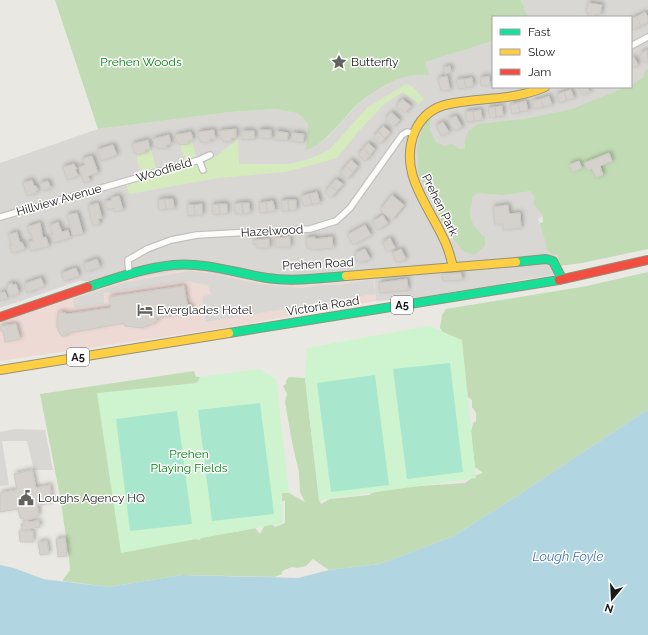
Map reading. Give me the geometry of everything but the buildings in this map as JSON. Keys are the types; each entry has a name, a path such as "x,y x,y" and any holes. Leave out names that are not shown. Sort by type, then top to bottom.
{"main road":[{"name":"Prehen Park","path":"453,267 446,245 414,182 408,164 408,153 413,132 421,119 436,108 455,103 522,95 542,88"},
{"name":"Prehen Road","path":"0,317 129,273 174,265 202,266 268,278 298,280 546,259 553,261 562,279"},
{"name":"Victoria Road","path":"0,370 562,279 648,260"}],"street":[{"path":"632,45 648,37"},
{"name":"Hazelwood","path":"129,273 128,260 147,249 171,240 197,235 310,229 336,221 350,208 402,135 407,132 413,132"},
{"name":"Woodfield","path":"117,183 200,160 210,155"},
{"path":"200,160 203,170"},
{"name":"Hillview Avenue","path":"0,217 117,183"}],"shaded area":[{"path":"521,0 648,0 648,82 615,176 538,219 565,273 416,298 376,301 374,279 292,286 263,283 189,269 131,279 93,282 79,281 0,308 0,163 98,129 231,112 275,109 296,113 308,124 307,151 328,137 359,103 371,94 401,77 420,73 428,74 424,62 492,41 492,88 632,88 632,16 528,16"},
{"path":"189,269 263,283 292,286 374,278 376,301 217,329 0,361 0,321 131,279"},
{"path":"189,271 214,274 260,284 300,288 339,285 373,279 375,294 206,322 202,297 211,294 208,285 185,281 104,293 104,304 74,308 73,299 123,283"},
{"path":"15,429 45,430 53,470 34,470 27,441 2,441 9,485 0,486 0,432"}],"green space":[{"name":"Prehen Woods","path":"55,0 521,0 528,16 492,16 492,41 425,62 429,75 413,75 404,77 374,92 359,103 329,135 306,151 308,124 296,113 275,109 231,112 98,129"},
{"path":"648,68 648,249 582,263 559,266 557,255 551,254 546,248 540,223 543,222 542,214 533,204 535,197 530,191 504,195 478,193 472,197 470,214 472,222 485,237 485,246 474,255 462,250 443,224 428,190 418,174 417,149 425,122 430,119 430,130 436,142 444,146 452,144 459,149 465,148 465,139 469,130 478,124 524,119 572,109 624,88 632,88 632,84 643,78 645,71"},
{"path":"406,84 412,86 424,99 419,104 403,92 384,104 357,133 337,158 286,172 218,178 129,194 126,184 195,164 199,167 201,172 206,171 205,163 207,160 217,156 238,139 239,164 290,164 312,158 329,150 367,108"},
{"path":"192,140 196,157 185,161 180,145 188,144 188,141"},
{"path":"151,149 156,169 143,173 138,165 137,155 145,150"},
{"path":"648,272 648,409 454,536 380,564 329,570 313,559 306,566 297,568 292,567 282,571 282,574 275,577 182,575 109,587 63,581 70,570 69,557 60,496 40,394 194,371 196,377 200,377 203,380 185,387 191,538 200,540 202,533 230,533 255,528 260,534 266,523 270,522 275,527 285,523 285,501 282,501 282,492 289,493 305,502 300,492 299,472 285,402 287,394 283,386 286,384 289,377 305,378 319,500 321,504 330,499 370,495 371,493 392,488 465,483 476,475 483,473 475,467 471,432 473,423 476,421 476,413 472,407 472,400 468,397 461,354 448,340 440,328 442,315 446,309 587,286"},
{"path":"429,326 462,340 476,478 319,500 305,378 307,348"},
{"path":"450,363 463,472 407,479 393,369"},
{"name":"Prehen Playing Fields","path":"260,369 276,379 289,493 282,493 283,523 121,553 97,393 197,383 200,377"},
{"path":"375,375 389,485 331,492 317,383"},
{"path":"260,403 274,514 212,521 198,410"},
{"path":"177,411 192,524 130,531 116,419"}],"water":[{"name":"Lough Foyle","path":"648,409 648,635 0,635 0,565 14,568 43,579 109,587 182,575 298,578 329,570 380,564 454,536"}],"traffic: fast":[{"path":"516,262 546,259 553,261 562,279"},
{"path":"88,287 162,266 185,264 209,266 255,276 287,280 346,276"},
{"path":"229,333 559,280"}],"traffic: slow":[{"path":"453,267 446,244 424,203 413,176 410,161 411,147 415,131 421,121 429,113 443,105 521,95 542,88"},
{"path":"346,276 516,262"},
{"path":"0,370 229,333"}],"traffic: jam":[{"path":"559,280 648,260"},
{"path":"0,317 88,287"}],"place":[{"name":"Butterfly","path":"339,62"},
{"name":"Everglades Hotel","path":"145,310"},
{"name":"Loughs Agency HQ","path":"26,498"}]}
